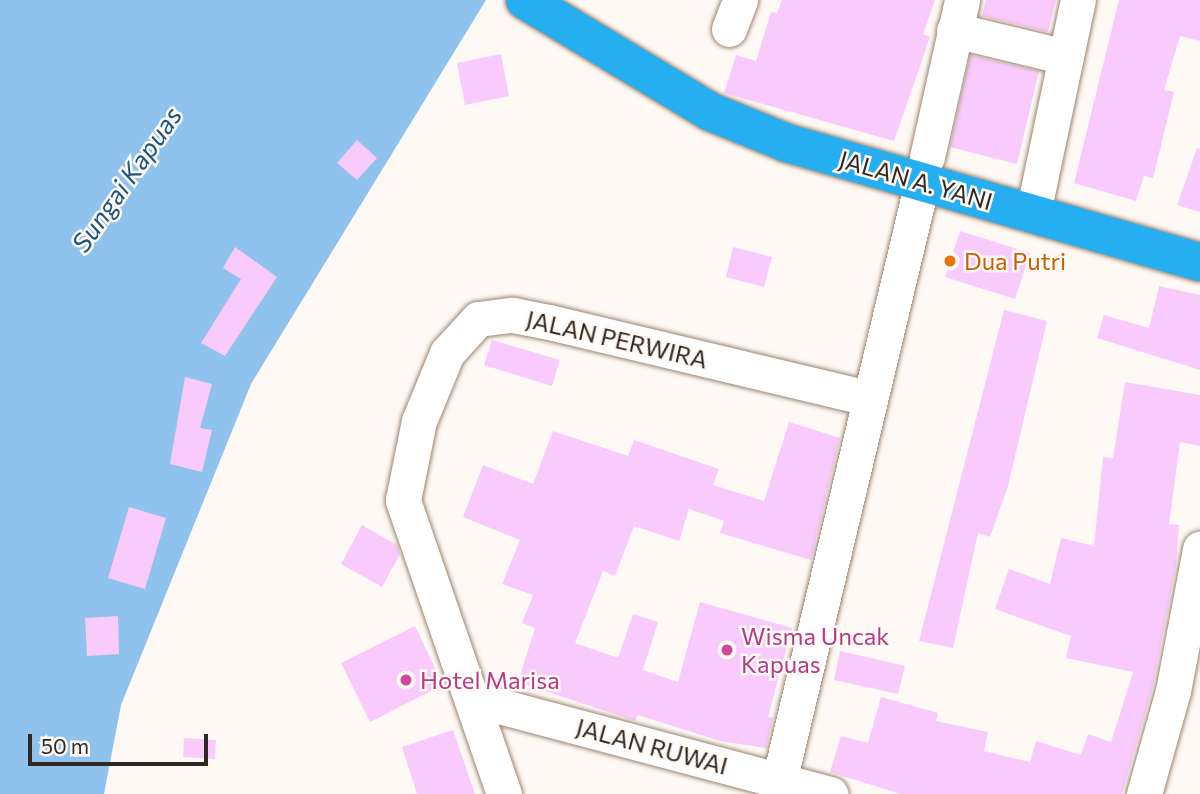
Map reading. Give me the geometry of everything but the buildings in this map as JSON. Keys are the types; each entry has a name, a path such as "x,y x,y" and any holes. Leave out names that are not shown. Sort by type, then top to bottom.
{"highway":[{"name":"JALAN A. YANI","path":"525,0 711,112 787,143 1200,262"}],"street":[{"path":"1033,214 1078,0"},
{"path":"928,157 958,15 1066,57"},
{"path":"777,787 917,203"},
{"name":"JALAN PERWIRA","path":"473,699 403,500 419,421 447,353 478,319 513,315 550,322 869,398"},
{"path":"1143,794 1173,691 1200,550"},
{"path":"473,699 504,794"},
{"name":"JALAN RUWAI","path":"473,699 777,787 831,794"}],"water":[{"name":"Sungai Kapuas","path":"0,0 486,0 251,384 121,705 104,794 0,794"}],"place":[{"name":"Dua Putri","path":"950,261"},
{"name":"Wisma Uncak Kapuas","path":"727,650"},
{"name":"Hotel Marisa","path":"406,680"}]}
